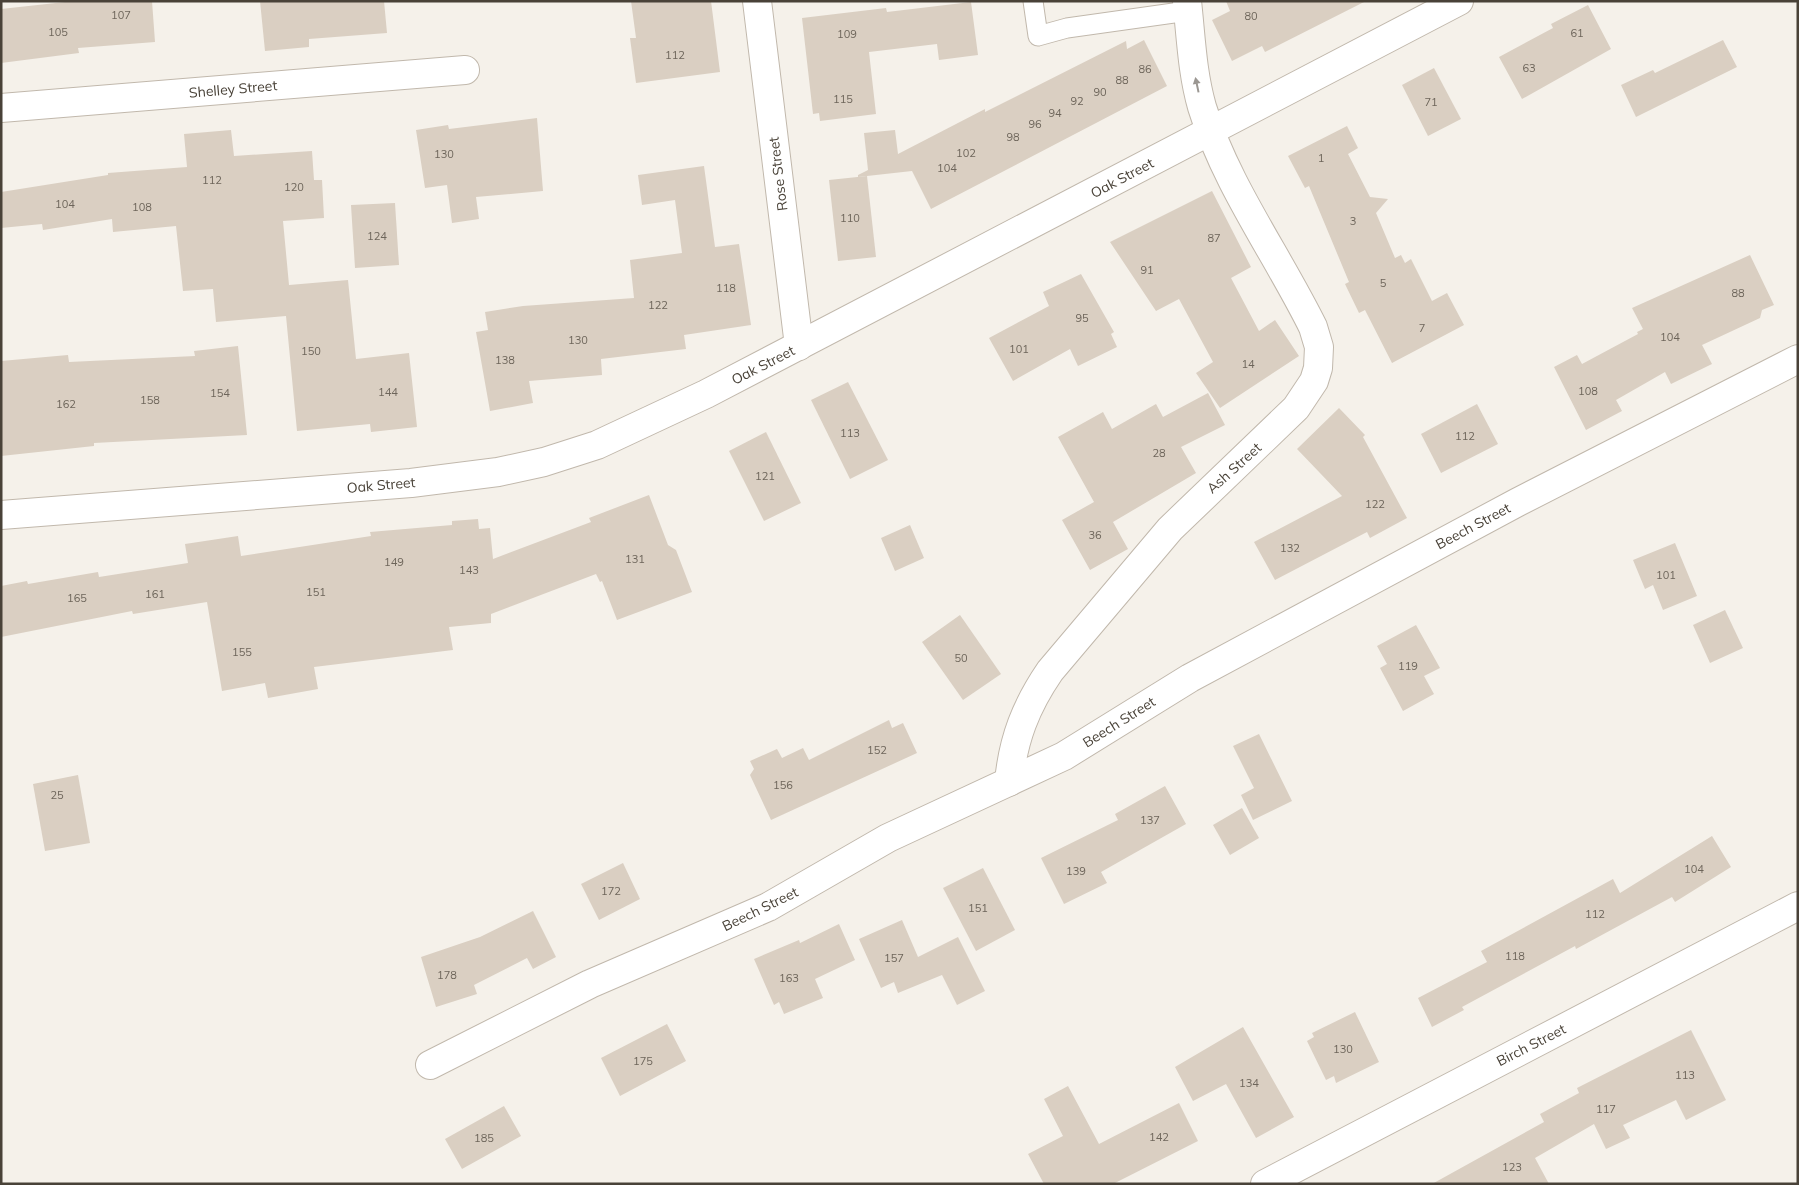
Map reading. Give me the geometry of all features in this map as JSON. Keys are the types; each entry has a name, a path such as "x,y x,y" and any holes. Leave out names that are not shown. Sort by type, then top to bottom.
{"street":[{"name":"Rose Street","path":"757,1 799,346"},
{"name":"Oak Street","path":"1,515 410,483 520,468 568,455 626,433 799,346 1459,1"},
{"name":"Ash Street","path":"1010,782 1017,733 1036,692 1050,671 1170,529 1296,408 1314,382 1318,368 1319,347 1314,327 1236,184 1211,131 1202,106 1194,71 1187,6"},
{"name":"Shelley Street","path":"1,108 466,70"},
{"name":"Beech Street","path":"430,1066 590,984 768,907 888,838 1010,782 1097,737 1190,678 1518,502 1798,359"},
{"name":"Birch Street","path":"1265,1184 1798,906"}],"lane":[{"path":"1033,1 1038,36 1067,28 1187,6"}],"building":[{"path":"74,1 152,1 155,42 78,48 79,53 1,63 1,9"},
{"path":"260,1 384,1 387,33 309,39 309,47 265,51"},
{"path":"631,1 711,1 720,72 636,83 630,38 636,38"},
{"path":"1226,1 1366,1 1265,52 1262,46 1232,61 1212,20 1230,11"},
{"path":"971,2 978,55 939,60 937,44 869,52 876,114 820,121 819,113 813,114 802,18 886,8 887,12"},
{"path":"1588,5 1611,49 1522,99 1499,57 1553,28 1551,24"},
{"path":"1144,40 1167,86 931,209 912,171 858,177 858,175 868,170 864,133 895,130 898,154 985,109 985,112 1126,41 1127,49"},
{"path":"1723,40 1737,67 1636,117 1621,85 1653,70 1655,73"},
{"path":"1434,68 1461,119 1428,136 1402,85"},
{"path":"537,118 543,191 476,197 479,219 452,223 447,185 425,188 416,130 448,125 449,129"},
{"path":"1347,126 1358,148 1348,154 1370,197 1388,199 1376,213 1395,258 1401,255 1405,263 1411,259 1432,301 1447,293 1464,325 1392,363 1365,310 1359,313 1345,284 1349,282 1309,186 1305,188 1288,156"},
{"path":"231,130 234,156 312,151 314,180 322,180 324,218 283,221 289,285 348,280 356,359 409,353 417,427 371,432 370,424 297,431 286,316 216,322 213,289 183,291 176,226 113,232 112,219 43,230 42,224 1,228 1,192 108,175 108,173 187,167 184,134"},
{"path":"704,166 715,247 739,244 751,325 684,335 686,349 601,359 602,375 529,381 533,403 490,411 476,332 488,330 485,312 523,306 634,298 630,260 682,253 675,200 642,205 638,175"},
{"path":"867,176 876,257 838,261 829,180"},
{"path":"1212,191 1251,267 1231,278 1259,331 1275,320 1299,356 1220,408 1196,373 1213,362 1179,299 1156,311 1110,242"},
{"path":"395,203 399,265 355,268 351,205"},
{"path":"1750,255 1774,305 1762,310 1760,318 1702,345 1712,364 1671,384 1665,372 1616,400 1622,411 1586,430 1554,367 1577,355 1582,364 1638,334 1637,332 1643,329 1632,308"},
{"path":"1081,274 1114,332 1111,334 1117,347 1078,366 1070,349 1013,381 989,338 1049,306 1043,292"},
{"path":"238,346 247,435 94,443 94,446 1,456 1,361 68,355 69,362 195,356 194,351"},
{"path":"848,382 888,460 850,479 811,400"},
{"path":"1208,393 1225,425 1181,447 1196,473 1113,522 1128,549 1090,570 1062,520 1094,502 1058,437 1103,412 1112,429 1156,404 1163,417"},
{"path":"1477,404 1498,444 1441,473 1421,434"},
{"path":"1339,408 1365,435 1363,437 1407,518 1370,538 1367,532 1275,580 1254,542 1342,496 1297,449"},
{"path":"766,432 801,503 764,521 729,451"},
{"path":"649,495 668,545 676,550 692,592 617,620 602,581 600,582 596,574 491,614 491,623 449,627 453,650 314,667 318,689 268,698 265,683 222,691 207,602 133,614 132,611 1,637 1,586 27,581 28,584 98,572 99,577 188,563 185,544 238,536 241,556 371,536 370,532 452,525 452,521 478,519 479,529 490,528 493,559 591,522 589,518"},
{"path":"910,525 924,558 895,571 881,538"},
{"path":"1675,543 1697,596 1663,610 1653,585 1645,589 1633,560"},
{"path":"1725,610 1743,648 1710,663 1693,625"},
{"path":"960,615 1001,674 963,700 922,642"},
{"path":"1416,625 1440,668 1424,676 1434,694 1403,711 1380,668 1387,664 1377,646"},
{"path":"889,720 892,728 903,723 917,753 771,820 750,775 754,769 750,761 777,749 782,758 803,748 809,760"},
{"path":"1259,734 1292,801 1253,820 1241,795 1254,788 1233,746"},
{"path":"78,775 90,843 45,851 33,784"},
{"path":"1165,786 1186,824 1101,872 1107,883 1064,904 1041,858 1118,820 1115,814"},
{"path":"1242,808 1259,838 1230,855 1213,825"},
{"path":"1712,836 1731,867 1675,902 1672,897 1576,949 1575,946 1462,1007 1464,1010 1432,1027 1418,998 1487,962 1481,951 1613,879 1620,893"},
{"path":"623,863 640,899 599,920 581,884"},
{"path":"983,868 1015,930 976,951 943,888"},
{"path":"533,911 556,957 533,969 527,958 474,985 477,994 436,1007 421,957 480,937"},
{"path":"902,920 918,957 958,937 985,991 957,1005 942,975 898,993 894,982 881,988 859,939"},
{"path":"839,924 855,960 815,979 823,998 784,1014 779,1002 774,1005 754,959 799,940 800,943"},
{"path":"1355,1012 1379,1062 1336,1083 1334,1076 1326,1080 1307,1041 1314,1037 1312,1033"},
{"path":"667,1024 686,1061 620,1096 601,1058"},
{"path":"1243,1027 1294,1117 1256,1138 1226,1084 1193,1101 1175,1067"},
{"path":"1691,1030 1726,1100 1686,1120 1676,1100 1623,1125 1630,1138 1606,1149 1594,1124 1535,1158 1549,1184 1432,1184 1544,1122 1540,1114 1579,1093 1577,1088"},
{"path":"1068,1086 1099,1144 1179,1103 1198,1141 1113,1184 1044,1184 1028,1154 1063,1136 1044,1099"},
{"path":"504,1106 521,1136 462,1169 445,1139"}]}
